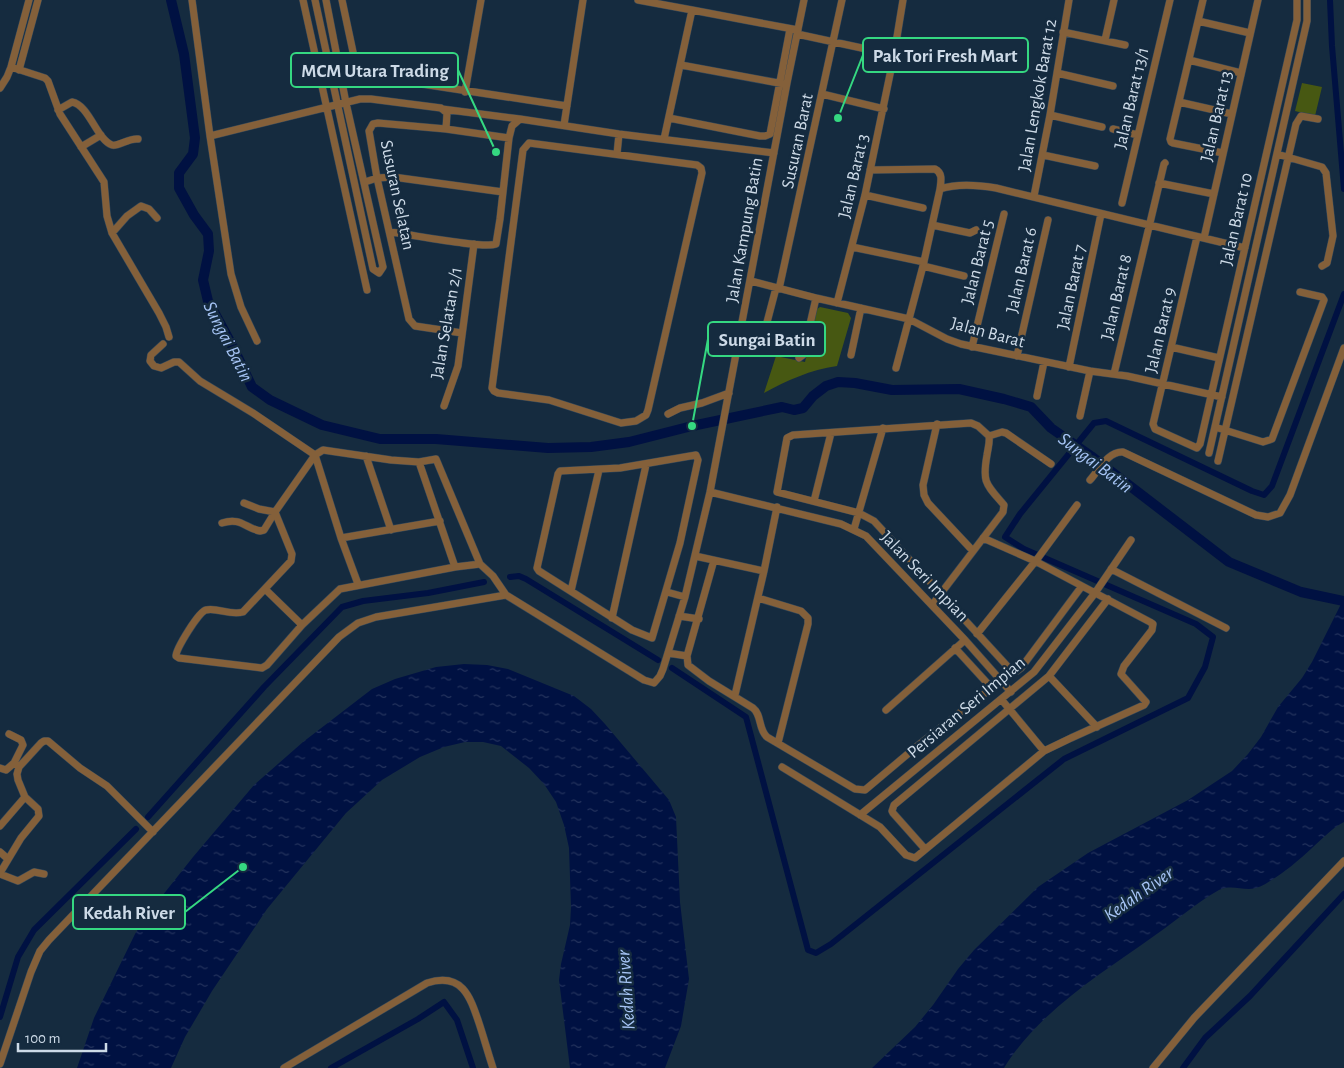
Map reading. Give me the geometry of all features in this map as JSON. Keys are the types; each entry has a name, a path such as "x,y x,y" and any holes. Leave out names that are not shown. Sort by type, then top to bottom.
{"street":[{"path":"0,88 11,67 29,0"},
{"path":"19,70 38,0"},
{"path":"192,0 210,136 233,282 241,307 257,341"},
{"path":"302,0 366,290"},
{"path":"315,0 373,269 379,273 383,267 346,103 326,0"},
{"path":"342,0 356,66 363,75 567,106"},
{"path":"466,92 481,0"},
{"path":"564,125 583,0"},
{"path":"638,0 795,31 833,42 894,55"},
{"name":"Jalan Kampung Batin","path":"506,595 649,682 654,683 657,681 663,669 685,597 710,492 774,153 783,84 804,0"},
{"name":"Susuran Barat","path":"764,349 761,345 778,289 842,0"},
{"name":"Jalan Barat 3","path":"837,303 865,195 884,109 903,0"},
{"name":"Jalan Lengkok Barat 12","path":"1034,196 1043,155 1069,0"},
{"path":"1105,40 1114,0"},
{"name":"Jalan Barat 13/1","path":"1122,203 1170,0"},
{"path":"1203,0 1170,139 1171,142 1223,153"},
{"name":"Jalan Barat 13","path":"1201,238 1214,194 1258,0"},
{"name":"Jalan Barat 10","path":"1200,444 1297,20 1297,0"},
{"path":"1209,453 1307,21 1307,0"},
{"path":"27,9 35,9"},
{"path":"664,139 692,10"},
{"path":"1198,20 1250,33"},
{"path":"1063,32 1125,45"},
{"path":"1189,60 1241,73"},
{"path":"670,118 765,136 770,134 783,84 681,65"},
{"path":"11,67 45,78 48,82 58,110 104,182 107,216 112,233 159,313 169,337"},
{"path":"1057,73 1113,86"},
{"path":"822,94 884,109"},
{"path":"210,136 360,99 371,99 618,134 774,153"},
{"path":"58,110 72,102 77,103 100,135 108,143 115,146 130,139 138,139"},
{"path":"1179,102 1232,114"},
{"path":"441,108 447,113 446,129"},
{"path":"1050,115 1102,127"},
{"path":"1218,461 1288,158 1299,118 1304,116 1318,119"},
{"path":"390,232 474,244 496,244 509,138 512,126 520,119"},
{"name":"Susuran Selatan","path":"462,333 415,326 409,319 369,131 373,124 378,123 446,129 509,138"},
{"path":"1113,129 1138,135"},
{"path":"616,154 618,134"},
{"path":"81,147 100,135"},
{"path":"529,143 616,154 697,165 701,168 702,174 648,410 641,418 629,423 621,423 549,400 498,393 492,388 523,150 529,143"},
{"path":"1277,154 1322,167 1326,173 1333,236 1327,263 1322,266"},
{"path":"1043,155 1095,166"},
{"name":"Jalan Barat 8","path":"1114,374 1148,226 1165,163"},
{"path":"870,170 935,169 941,174 940,188 924,264 896,368"},
{"path":"365,182 378,178 393,177 503,192"},
{"path":"1159,183 1214,194"},
{"path":"940,188 948,186 984,186 1034,196 1148,226 1245,248"},
{"path":"865,195 923,208"},
{"path":"112,233 127,216 141,206 149,209 156,218"},
{"name":"Jalan Barat 5","path":"972,347 1004,214"},
{"name":"Jalan Barat 7","path":"1070,367 1101,214"},
{"name":"Jalan Barat 6","path":"1017,356 1048,220"},
{"path":"932,225 970,233 976,230"},
{"name":"Jalan Barat 9","path":"1200,444 1198,448 1194,448 1155,429 1153,424 1171,347 1201,238"},
{"name":"Jalan Selatan 2/1","path":"444,406 458,366 474,244"},
{"path":"852,246 964,276"},
{"name":"Jalan Barat","path":"751,281 909,319 947,339 972,347 1222,397"},
{"path":"1215,427 1263,442 1272,439 1324,300 1322,297 1300,292"},
{"path":"799,358 803,355 816,298"},
{"path":"851,355 861,308"},
{"path":"163,344 150,355 150,361 154,366 161,368 174,362 179,362 200,382 260,418 314,456 358,584"},
{"path":"1171,347 1220,358"},
{"path":"1090,480 1115,453 1128,453 1256,515 1268,517 1280,513 1287,503 1344,348"},
{"path":"1037,396 1044,362"},
{"path":"1080,416 1090,371"},
{"path":"668,414 680,408 702,403 729,393"},
{"path":"932,605 940,595 983,538 1004,508 1004,505 985,481 989,444 988,436 978,426 970,423 793,435 787,438 776,490 779,493 814,501 870,518 878,525 940,595 1009,668 1017,671 1082,586"},
{"path":"937,424 923,485 924,495 928,503 973,551"},
{"path":"854,529 883,428"},
{"path":"988,436 1002,432 1006,433 1051,464"},
{"path":"814,501 830,433"},
{"path":"0,1064 31,972 40,952 49,940 348,629 358,623 376,617 506,595 496,579 480,564 436,458 419,462 391,460 328,450 319,452 314,456 264,530 260,531 243,522 229,521 222,523"},
{"path":"696,455 698,458 680,543 652,638 632,630 612,618 542,574 537,568 558,474 562,469 600,470 646,465 696,455"},
{"path":"366,456 391,530"},
{"path":"419,462 455,567"},
{"path":"612,618 646,465"},
{"path":"571,591 600,470"},
{"name":"Jalan Seri Impian","path":"710,492 841,524 854,529 873,541 1011,692"},
{"path":"244,504 276,512"},
{"path":"977,634 1039,557 1077,505"},
{"path":"734,695 758,598 777,507"},
{"path":"276,512 292,558 243,612 206,610 189,631 175,654 180,658 262,668 267,665 302,625 340,589 358,584 480,564"},
{"path":"341,538 440,521"},
{"path":"782,767 885,831 910,858 915,858 1044,751 1146,704 1143,697 1121,674 1124,666 1153,627 1150,622 1108,599 1097,590 1082,586 1039,557 983,538"},
{"name":"Persiaran Seri Impian","path":"860,815 1039,667 1097,590 1131,540"},
{"path":"695,556 764,571"},
{"path":"714,560 699,619 687,656 687,663 709,681 734,695 756,711 761,730 764,734 855,789 865,790 989,690 988,684 955,648"},
{"path":"1111,569 1226,628"},
{"path":"265,589 302,625"},
{"path":"667,592 685,597"},
{"path":"758,598 801,612 808,618 778,742"},
{"path":"925,849 893,813 894,805 1049,676 1108,599"},
{"path":"679,616 699,619"},
{"path":"886,710 965,640"},
{"path":"668,653 687,656"},
{"path":"1049,676 1097,727"},
{"path":"1001,699 1044,751"},
{"path":"9,734 21,740 23,745 17,765 17,777 25,797 40,813 8,859 0,874 18,881 34,872 44,874"},
{"path":"0,768 6,770 17,765 40,743 48,741 80,768 107,786 154,832"},
{"path":"0,826 25,797"},
{"path":"0,852 8,859"},
{"path":"1153,1068 1194,1018 1344,861"},
{"path":"284,1068 428,983 446,980 465,989 472,1001 493,1068"}],"green space":[{"path":"1302,83 1322,87 1315,116 1295,111"},
{"path":"820,307 848,313 851,318 837,366 799,376 764,393 776,356 805,362 817,309"}],"water":[{"name":"Kedah River","path":"1344,598 1344,822 1331,830 1281,874 1252,889 1230,887 1219,890 1093,979 1034,1029 1004,1068 872,1068 915,1027 974,950 1038,887 1088,853 1188,800 1232,771 1261,737 1278,707 1302,678"},
{"name":"Kedah River","path":"464,664 487,665 508,669 574,696 591,709 605,724 669,800 676,817 680,902 689,979 681,1026 665,1068 570,1068 559,980 570,925 571,907 569,848 564,825 556,802 544,784 529,768 501,746 483,742 465,742 444,747 420,757 382,780 346,813 267,909 212,991 185,1037 171,1068 77,1068 94,1018 135,934 147,915 193,857 254,785 303,742 372,689 395,679 436,667"}],"waterway":[{"name":"Sungai Batin","path":"171,0 184,54 195,138 193,154 179,173 179,188 194,215 208,234 209,251 203,280 208,301 252,387 270,400 322,425 380,439 436,439 548,448 591,447 629,442 692,426 782,407 794,410 803,408 813,396 826,386 838,382 855,383 892,390 959,389 1031,407 1051,428 1091,456 1229,562 1301,592 1344,601"},
{"path":"1330,0 1344,189"},
{"path":"672,668 746,717 808,950 816,953 831,944 1064,759 1188,698 1205,667 1213,637 1196,624 1024,549 1005,537 1020,514 1094,423 1106,421 1264,495 1272,486 1344,294"},
{"path":"510,577 519,576 526,579 658,660"},
{"path":"148,817 264,687 342,607 363,601 428,593 484,582"},
{"path":"0,1017 18,957 34,930 136,829"},
{"path":"1183,1068 1205,1038 1250,996 1344,894"},
{"path":"331,1068 418,1019 444,1002 457,1020 473,1068"}],"place":[{"name":"Pak Tori Fresh Mart","path":"838,118"},
{"name":"MCM Utara Trading","path":"496,152"},
{"name":"Sungai Batin","path":"692,426"},
{"name":"Kedah River","path":"243,867"}]}
